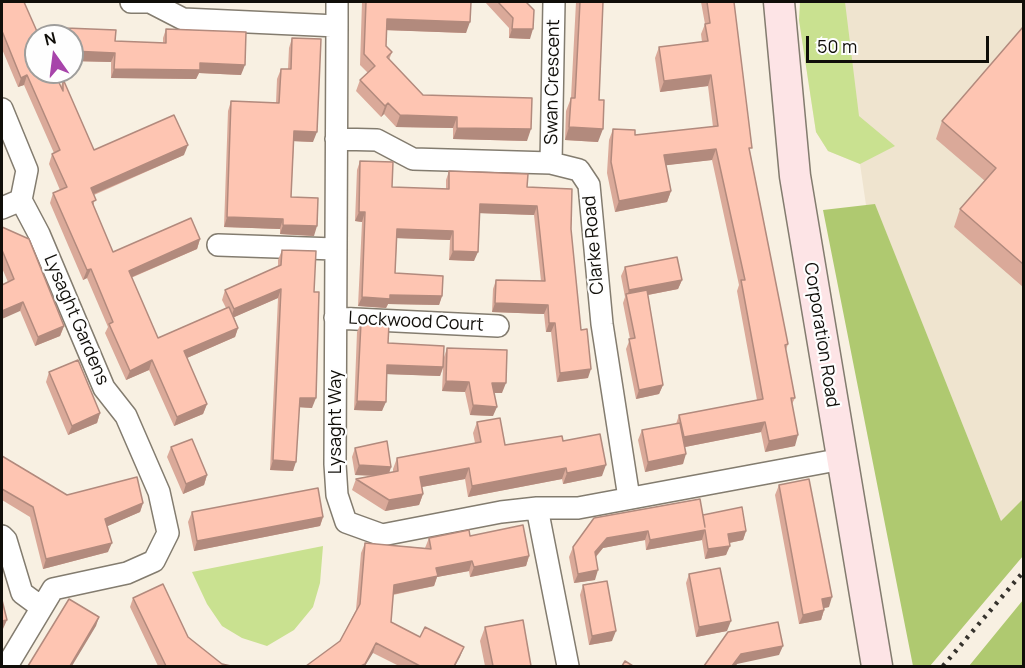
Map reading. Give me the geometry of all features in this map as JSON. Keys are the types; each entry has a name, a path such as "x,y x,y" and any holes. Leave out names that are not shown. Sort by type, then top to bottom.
{"street":[{"path":"144,2 183,19 337,26 337,2"},
{"name":"Swan Crescent","path":"551,163 555,2"},
{"name":"Corporation Road","path":"779,2 795,176 877,666"},
{"name":"Lysaght Way","path":"337,26 335,249 337,495 346,522 382,534 537,508 578,508 842,459"},
{"path":"2,109 27,170 21,200 2,208"},
{"name":"Clarke Road","path":"336,139 377,140 413,159 551,163 579,170 589,185 602,324 629,498"},
{"name":"Lysaght Gardens","path":"21,200 39,234 104,388 126,416 159,492 168,532 154,561 127,573 53,589 41,607"},
{"path":"218,245 335,249"},
{"name":"Lockwood Court","path":"335,318 498,326"},
{"path":"537,508 568,666"},
{"path":"2,536 6,540 22,593 41,607 8,664 3,666"}],"shaded area":[{"path":"804,2 1023,2 1024,499 1001,521 875,205 866,205 860,164 828,151 816,132 799,20"}],"green space":[{"path":"800,2 845,2 859,116 895,146 860,164 828,151 816,132 799,20"},
{"path":"875,204 1001,521 1023,499 1023,556 930,666 913,666 823,210"},
{"path":"323,546 320,583 313,607 294,630 267,646 242,638 222,626 207,604 192,572"},
{"path":"1023,600 1024,663 1021,666 969,666"}],"building":[{"path":"2,2 24,2 34,24 24,24 24,76 21,78 2,31"},
{"path":"366,2 471,2 470,22 387,19 386,46 392,52 387,57 423,95 532,98 531,129 457,128 457,117 400,115 388,103 385,106 360,80 375,66 364,54"},
{"path":"498,2 526,2 534,10 533,29 512,29 513,18"},
{"path":"580,2 603,2 599,100 604,100 603,129 569,127 571,98 575,98"},
{"path":"707,2 734,2 752,148 749,148 788,344 785,345 795,398 791,398 798,435 769,441 765,422 684,437 679,415 763,399 741,280 745,280 716,149 664,155 671,191 619,201 611,162 613,129 635,130 635,135 718,126 711,75 664,81 659,47 708,41 705,24 710,23"},
{"path":"1023,27 1023,264 960,209 996,168 942,121"},
{"path":"84,29 116,30 115,41 166,43 166,29 246,32 245,65 200,63 200,70 114,69 115,53 84,52"},
{"path":"292,38 321,39 317,132 294,131 291,197 318,198 317,226 283,225 283,219 227,217 231,101 279,103 281,69 291,69"},
{"path":"31,84 60,84 63,91 63,84 65,84 94,150 174,115 188,145 91,188 96,200 92,202 113,252 191,218 200,239 129,271 158,338 229,307 238,328 184,351 207,404 177,417 152,360 130,371 109,324 113,322 91,269 87,270 53,193 67,187 52,154 60,150"},
{"path":"360,161 393,162 392,187 449,189 449,171 528,174 527,187 572,189 571,229 581,330 587,329 591,369 560,373 555,323 549,323 548,305 495,303 496,280 545,281 537,206 480,204 478,252 453,251 453,231 397,229 395,273 443,276 442,296 390,295 390,299 362,297 365,212 359,212"},
{"path":"2,227 29,239 64,326 38,337 23,302 2,311 2,285 14,279 2,250"},
{"path":"282,250 316,251 314,292 319,292 316,398 300,398 296,462 273,460 281,289 234,309 225,290 281,265"},
{"path":"677,257 682,280 629,290 625,267"},
{"path":"647,290 663,385 639,390 629,339 635,338 626,294"},
{"path":"361,323 389,324 388,343 444,346 443,367 387,365 386,402 357,401"},
{"path":"447,348 507,350 506,383 492,383 497,407 473,405 469,382 446,381"},
{"path":"78,360 100,413 72,426 49,372"},
{"path":"500,418 505,445 562,436 563,441 600,434 606,465 567,473 566,468 472,486 469,468 420,477 423,494 389,500 356,479 398,471 397,458 481,442 477,422"},
{"path":"680,423 686,454 648,462 642,430"},
{"path":"192,439 207,475 186,484 171,447"},
{"path":"387,441 391,467 359,465 355,448"},
{"path":"2,456 67,495 137,477 143,503 105,519 112,543 46,559 33,507 2,489"},
{"path":"809,479 832,597 822,599 824,610 803,615 779,485"},
{"path":"318,488 323,517 197,541 192,512"},
{"path":"700,499 705,527 703,515 742,507 746,531 728,534 730,546 708,549 705,530 650,540 648,531 607,538 595,552 598,570 578,574 573,547 594,518"},
{"path":"523,525 529,556 474,567 472,561 436,568 438,576 394,585 391,622 420,637 425,627 464,647 454,666 420,666 376,643 365,664 361,666 306,666 340,641 360,604 365,543 431,549 429,538 469,530 470,536"},
{"path":"720,568 731,621 699,627 689,574"},
{"path":"607,581 616,631 592,636 583,585"},
{"path":"163,584 188,637 222,664 231,666 166,666 133,598"},
{"path":"69,599 99,617 70,666 28,666"},
{"path":"2,600 7,620 2,621"},
{"path":"523,620 531,666 493,666 485,627"},
{"path":"778,622 783,646 741,654 732,666 704,666 728,632"},
{"path":"625,661 633,666 622,666"}],"railway":[{"path":"943,666 1024,571"}]}
